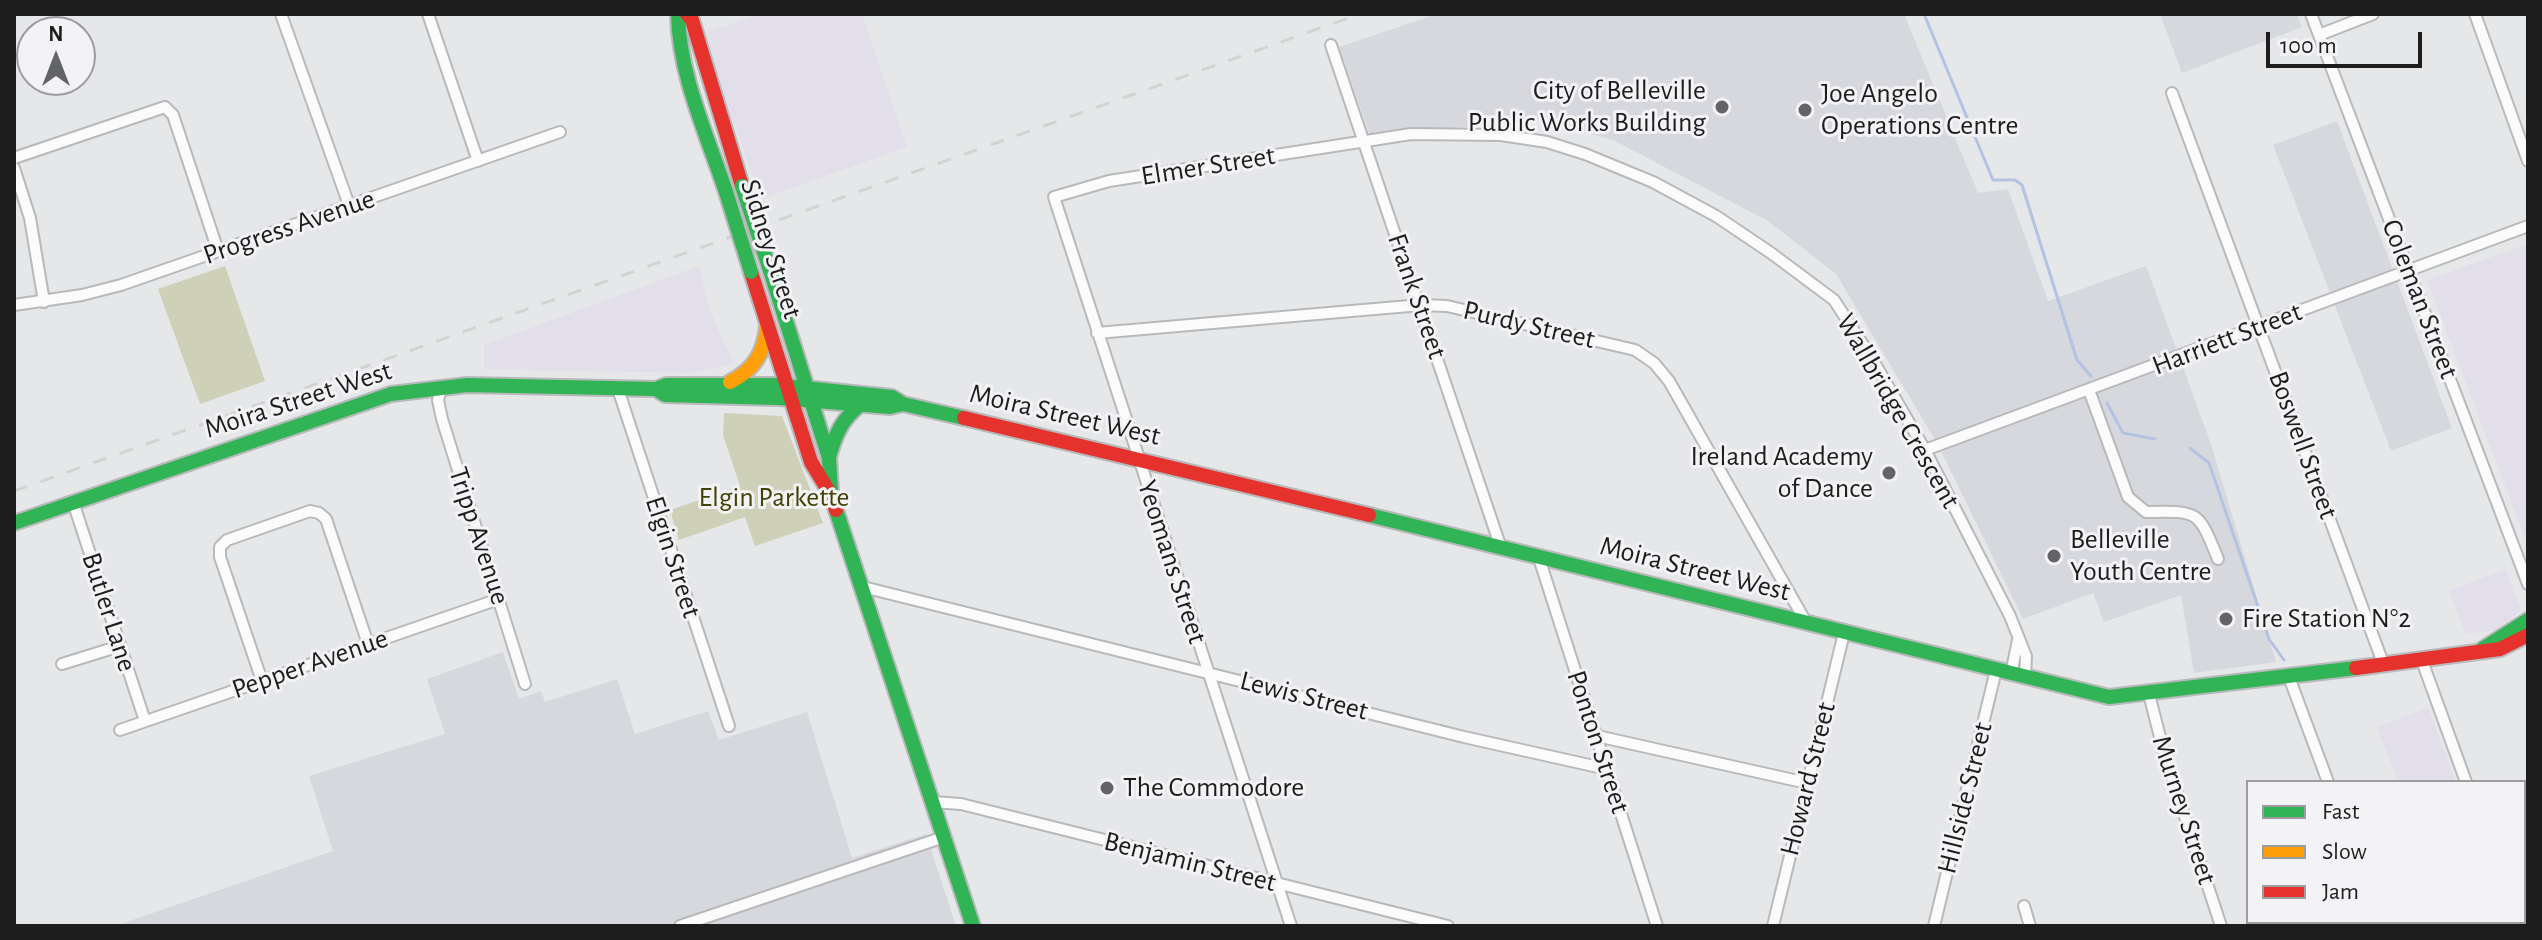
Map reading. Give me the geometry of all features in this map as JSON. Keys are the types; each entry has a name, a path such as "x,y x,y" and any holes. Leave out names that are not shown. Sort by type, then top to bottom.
{"main road":[{"name":"Sidney Street","path":"678,14 677,25 686,64 811,462 831,495 973,926"},
{"name":"Sidney Street","path":"687,14 692,20 829,458 831,495"},
{"path":"727,384 745,375 759,361 767,323"},
{"name":"Moira Street West","path":"14,523 391,394 467,385 656,389 666,385 727,384 809,394 892,397 903,404 1138,458 2109,697 2289,677 2481,650 2496,652 2528,635"},
{"name":"Moira Street West","path":"656,389 665,395 789,392"},
{"name":"Moira Street West","path":"809,394 860,405 890,407 903,404"},
{"path":"829,458 840,423 846,414 860,405"},
{"name":"Moira Street West","path":"2481,650 2528,620"},
{"path":"2510,647 2528,646"}],"street":[{"path":"281,14 349,205"},
{"path":"428,14 478,161"},
{"name":"Coleman Street","path":"2311,14 2528,584"},
{"path":"2319,35 2373,14"},
{"path":"2475,14 2528,161"},
{"name":"Frank Street","path":"1331,45 1501,548"},
{"name":"Boswell Street","path":"2172,93 2383,663"},
{"path":"14,158 165,107 173,115 218,251"},
{"name":"Progress Avenue","path":"14,305 113,288 560,132"},
{"name":"Wallbridge Crescent","path":"1364,141 1411,134 1501,135 1547,142 1585,154 1653,182 1716,216 1834,300 1925,450 2010,616 2018,638 2018,676"},
{"name":"Elmer Street","path":"1054,197 1109,181 1364,141"},
{"path":"14,168 30,218 44,302"},
{"name":"Yeomans Street","path":"1054,197 1291,926"},
{"name":"Harriett Street","path":"1925,450 2528,226"},
{"name":"Purdy Street","path":"1097,333 1421,305 1447,306 1635,350 1654,363 1669,381 1807,624"},
{"name":"Tripp Avenue","path":"441,388 438,400 442,419 525,684"},
{"name":"Elgin Street","path":"618,389 729,726"},
{"path":"2089,390 2128,497 2146,512 2185,511 2204,523 2218,559"},
{"name":"Butler Lane","path":"73,502 145,721"},
{"path":"262,681 220,557 220,547 227,540 310,511 326,519 368,644"},
{"name":"Ponton Street","path":"1539,558 1657,926"},
{"name":"Lewis Street","path":"863,587 1464,737 1607,769"},
{"name":"Pepper Avenue","path":"120,730 499,599"},
{"name":"Howard Street","path":"1773,926 1844,633"},
{"path":"62,664 120,646"},
{"path":"2421,658 2465,780"},
{"name":"Hillside Street","path":"1934,926 1996,670"},
{"path":"2289,677 2327,780"},
{"name":"Murney Street","path":"2149,694 2164,753 2221,926"},
{"path":"1597,736 1807,783"},
{"name":"Benjamin Street","path":"933,802 961,804 1448,926"},
{"path":"680,926 944,837"},
{"path":"2024,906 2030,926"}],"shaded area":[{"path":"760,14 862,14 907,147 761,199 716,73 707,32"},
{"path":"1437,14 1904,14 1978,193 2008,189 2048,301 2146,266 2211,444 2276,662 2194,673 2181,595 2104,622 2093,593 2023,619 1937,443 1836,274 1768,221 1613,140 1535,118 1371,138 1339,47"},
{"path":"2160,14 2297,14 2302,27 2182,73"},
{"path":"2337,121 2452,428 2391,451 2273,145"},
{"path":"2528,244 2528,546 2427,280"},
{"path":"699,266 710,311 734,364 691,373 484,369 484,345"},
{"path":"2505,569 2521,610 2498,630 2466,634 2449,591"},
{"path":"503,652 519,699 541,691 545,702 617,679 635,734 708,711 719,740 807,712 852,858 926,834 956,926 115,926 333,851 309,776 445,734 427,679"},
{"path":"2428,708 2455,780 2397,780 2377,727"}],"green space":[{"path":"225,266 265,381 200,404 158,289"},
{"name":"Elgin Parkette","path":"724,413 782,416 823,523 755,546 745,517 679,540 670,510 740,486 723,435"}],"waterway":[{"path":"1924,14 1993,180 2015,180 2022,185 2077,360 2091,376"},
{"path":"2107,403 2123,433 2155,439"},
{"path":"2190,448 2209,463 2269,639 2284,660"}],"railway":[{"path":"14,491 1360,14"}],"traffic: fast":[{"path":"678,14 683,60 726,192"},
{"path":"742,186 769,267"},
{"path":"726,192 751,272"},
{"path":"769,267 829,458 831,490"},
{"path":"14,523 391,394 467,385 656,389 666,385 775,385 892,397 903,404 964,418"},
{"path":"656,389 665,395 779,398 890,407 903,404"},
{"path":"829,457 840,428 860,405"},
{"path":"836,510 973,926"},
{"path":"1369,515 2109,697 2356,668"},
{"path":"2481,650 2528,620"}],"traffic: slow":[{"path":"730,382 756,360 767,327"}],"traffic: jam":[{"path":"687,14 692,20 742,186"},
{"path":"751,272 811,462 831,495 836,510"},
{"path":"964,418 1369,515"},
{"path":"2356,668 2500,649 2528,635"}],"place":[{"name":"City of Belleville Public Works Building","path":"1722,107"},
{"name":"Joe Angelo Operations Centre","path":"1805,110"},
{"name":"Ireland Academy of Dance","path":"1889,473"},
{"name":"Belleville Youth Centre","path":"2054,556"},
{"name":"Fire Station N°2","path":"2226,619"},
{"name":"The Commodore","path":"1107,788"}]}
